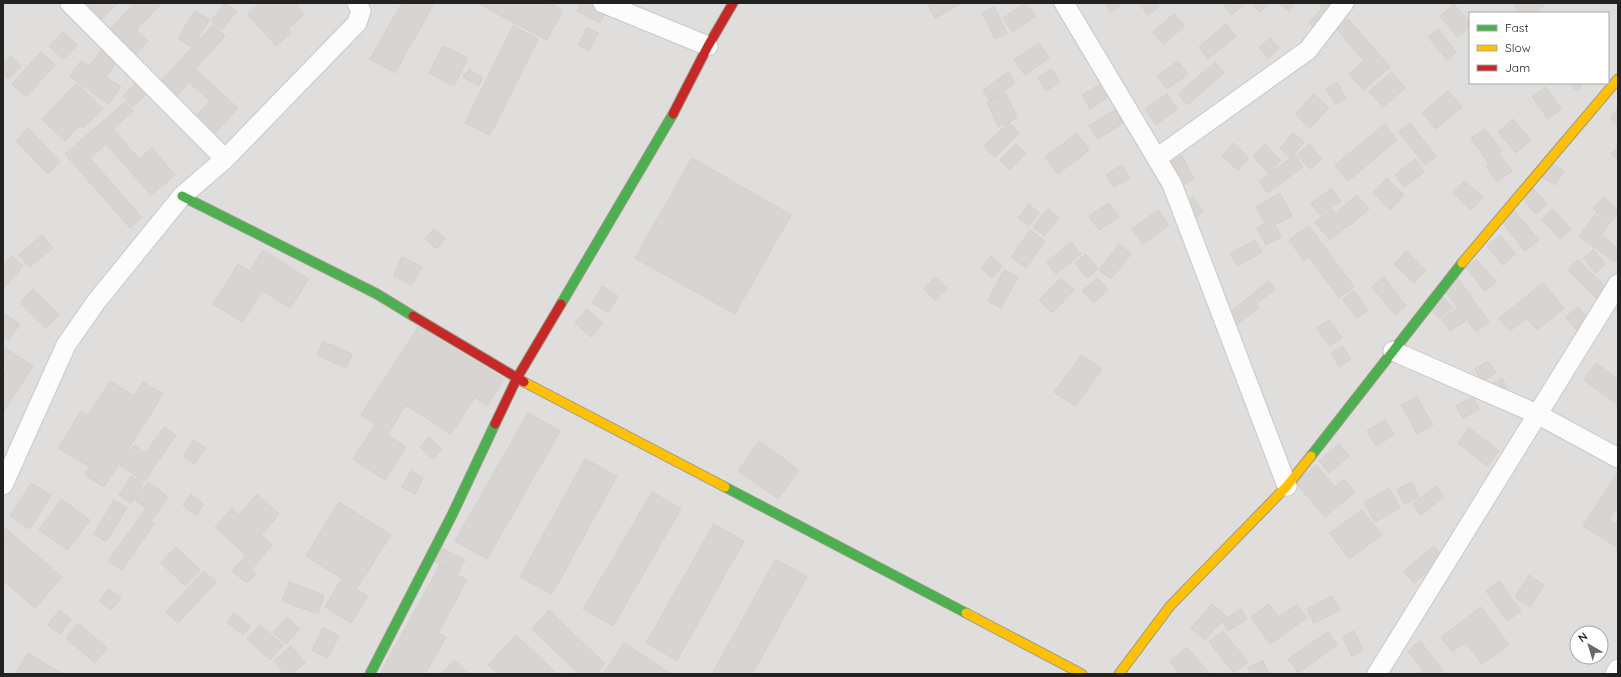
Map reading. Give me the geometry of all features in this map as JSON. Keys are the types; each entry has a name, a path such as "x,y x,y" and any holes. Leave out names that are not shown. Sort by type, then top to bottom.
{"street":[{"path":"70,3 225,159"},
{"path":"3,485 66,345 96,302 182,196 225,159 357,23 361,11 357,3"},
{"path":"603,3 708,46"},
{"path":"370,674 452,515 517,378 672,117 708,46 733,3"},
{"path":"1064,3 1172,184 1287,486"},
{"path":"1157,158 1308,50 1344,3"},
{"path":"1120,674 1170,606 1287,486 1477,244 1618,80"},
{"path":"182,196 377,294 517,378 1082,674"},
{"path":"1377,674 1618,284"},
{"path":"1393,351 1537,414 1618,458"},
{"path":"1615,674 1618,668"}],"shaded area":[{"path":"3,3 1618,3 1618,674 3,674"}],"building":[{"path":"92,3 118,3 99,21 86,8"},
{"path":"135,3 159,3 160,5 136,30 148,41 136,54 110,29"},
{"path":"225,3 237,11 222,29 211,21"},
{"path":"260,3 295,3 304,14 288,29 291,33 276,46 247,14"},
{"path":"402,3 434,3 395,73 370,59"},
{"path":"477,3 549,3 563,10 547,40"},
{"path":"581,3 591,3 606,11 600,23 577,11"},
{"path":"927,3 959,3 960,4 935,18"},
{"path":"1025,3 1036,16 1012,32 1003,18"},
{"path":"1104,3 1123,3 1111,12"},
{"path":"1139,3 1156,3 1159,7 1148,15"},
{"path":"1222,3 1246,3 1231,15"},
{"path":"1252,3 1270,3 1260,12"},
{"path":"1278,3 1295,3 1289,11"},
{"path":"1318,3 1335,3 1328,14"},
{"path":"1518,3 1546,3 1535,12 1519,12 1514,7"},
{"path":"1454,4 1469,22 1469,28 1458,37 1440,16"},
{"path":"994,7 1007,33 995,39 982,13"},
{"path":"1321,9 1331,18 1320,32 1309,23"},
{"path":"195,11 209,20 192,47 178,38"},
{"path":"1174,14 1185,26 1163,44 1153,32"},
{"path":"1348,19 1390,67 1363,90 1349,74 1364,61 1336,28"},
{"path":"1226,24 1236,36 1208,59 1199,47"},
{"path":"213,25 225,36 195,69 238,108 215,133 197,115 210,101 189,82 177,95 161,81"},
{"path":"513,26 538,39 490,135 465,123"},
{"path":"587,28 598,33 589,51 578,45"},
{"path":"1438,29 1456,52 1447,60 1428,37"},
{"path":"63,32 77,45 63,59 49,46"},
{"path":"1270,38 1279,48 1268,58 1259,48"},
{"path":"106,43 122,55 106,77 121,87 108,104 70,76 81,61 89,67"},
{"path":"1039,43 1049,58 1025,75 1014,60"},
{"path":"443,46 468,58 454,86 429,73"},
{"path":"41,52 55,65 26,97 12,84"},
{"path":"11,56 21,67 8,79 3,73 3,63"},
{"path":"1178,61 1188,74 1167,89 1157,76"},
{"path":"1215,62 1224,73 1187,105 1178,94"},
{"path":"469,69 483,78 478,86 463,77"},
{"path":"1051,69 1060,82 1046,91 1038,78"},
{"path":"1008,72 1015,83 990,101 983,90"},
{"path":"1392,72 1405,88 1383,107 1369,91"},
{"path":"143,77 153,88 132,107 123,96"},
{"path":"1337,82 1346,98 1336,104 1326,89"},
{"path":"77,83 103,109 83,128 80,125 65,141 42,119"},
{"path":"1570,84 1583,84 1577,91"},
{"path":"1099,85 1107,98 1090,109 1082,95"},
{"path":"1546,87 1561,109 1548,119 1532,97"},
{"path":"1448,91 1462,107 1436,129 1422,113"},
{"path":"1006,93 1017,118 998,127 987,102"},
{"path":"1167,94 1177,109 1156,125 1145,109"},
{"path":"1314,94 1329,108 1310,128 1295,114"},
{"path":"125,102 133,111 113,129 139,159 152,148 175,175 151,195 106,144 90,158 142,218 130,228 65,154"},
{"path":"1618,108 1618,125 1610,118"},
{"path":"1115,110 1123,123 1098,139 1089,126"},
{"path":"1513,119 1531,140 1516,153 1498,132"},
{"path":"1009,122 1019,133 995,157 984,146"},
{"path":"1410,123 1436,156 1425,165 1399,132"},
{"path":"1385,124 1397,140 1348,181 1335,165"},
{"path":"28,128 60,162 48,174 16,141"},
{"path":"1485,129 1502,151 1488,162 1471,138"},
{"path":"1077,133 1089,150 1058,174 1045,157"},
{"path":"1293,133 1304,142 1290,158 1280,149"},
{"path":"1233,143 1249,158 1238,170 1222,156"},
{"path":"1016,144 1026,154 1010,170 1000,160"},
{"path":"1265,144 1281,161 1268,173 1253,156"},
{"path":"1309,144 1322,159 1310,169 1297,155"},
{"path":"1618,147 1618,160 1611,154"},
{"path":"1295,155 1303,167 1268,193 1259,181"},
{"path":"1500,155 1512,171 1497,182 1486,166"},
{"path":"1182,156 1194,179 1180,187 1167,164"},
{"path":"692,158 791,215 735,314 635,258"},
{"path":"1415,159 1424,172 1404,187 1395,175"},
{"path":"1548,161 1564,171 1555,185 1540,176"},
{"path":"1122,165 1130,178 1114,187 1106,175"},
{"path":"1387,178 1404,195 1390,210 1373,193"},
{"path":"1464,181 1483,197 1471,210 1453,193"},
{"path":"1332,188 1341,201 1320,215 1311,203"},
{"path":"1533,188 1547,204 1536,214 1522,198"},
{"path":"1280,193 1292,216 1275,225 1281,237 1266,245 1257,228 1265,223 1256,207"},
{"path":"1357,195 1369,209 1349,226 1337,212"},
{"path":"1193,197 1203,212 1191,221 1180,206"},
{"path":"1604,197 1618,210 1618,214 1609,224 1593,209"},
{"path":"1109,203 1119,217 1099,230 1089,216"},
{"path":"1029,204 1039,213 1028,226 1018,218"},
{"path":"1048,209 1059,218 1044,236 1033,227"},
{"path":"1332,209 1347,226 1330,240 1315,222"},
{"path":"1553,209 1571,229 1560,239 1542,219"},
{"path":"1158,210 1169,225 1143,244 1132,229"},
{"path":"1514,210 1539,240 1525,251 1501,221"},
{"path":"1595,215 1608,225 1601,235 1618,249 1618,257 1614,262 1579,236"},
{"path":"1309,226 1354,287 1339,298 1309,257 1304,261 1289,240"},
{"path":"434,229 445,238 437,249 425,239"},
{"path":"1030,230 1045,241 1026,268 1011,257"},
{"path":"42,235 53,248 30,267 19,255"},
{"path":"1500,235 1516,254 1503,265 1487,246"},
{"path":"1255,240 1262,252 1238,266 1230,254"},
{"path":"1071,242 1081,254 1056,274 1047,262"},
{"path":"1119,244 1131,254 1111,279 1099,270"},
{"path":"263,250 309,279 290,308 262,291 243,322 213,304 238,264 250,271"},
{"path":"1594,250 1605,264 1595,273 1583,258"},
{"path":"1406,251 1426,270 1414,283 1394,264"},
{"path":"1086,254 1098,269 1087,278 1075,263"},
{"path":"12,256 23,266 3,289 3,265"},
{"path":"991,256 1002,266 992,278 981,268"},
{"path":"402,257 422,267 412,285 393,276"},
{"path":"1476,259 1496,282 1485,291 1466,268"},
{"path":"1578,260 1606,287 1596,298 1568,270"},
{"path":"1004,270 1018,277 1001,308 988,301"},
{"path":"935,277 947,289 935,300 924,289"},
{"path":"1384,277 1406,306 1395,315 1372,287"},
{"path":"1061,278 1074,290 1052,313 1039,300"},
{"path":"1098,278 1108,290 1093,303 1082,291"},
{"path":"1458,278 1489,322 1476,332 1444,289"},
{"path":"1269,281 1275,289 1256,304 1258,308 1229,331 1220,320"},
{"path":"1543,283 1564,308 1537,330 1527,318 1510,331 1499,318"},
{"path":"602,286 618,296 608,313 592,303"},
{"path":"33,289 59,315 46,328 20,302"},
{"path":"1354,291 1368,310 1357,318 1343,299"},
{"path":"1443,297 1452,308 1439,318 1430,308"},
{"path":"1578,307 1591,323 1579,333 1566,317"},
{"path":"587,309 603,323 591,337 575,323"},
{"path":"1457,309 1465,321 1450,331 1441,319"},
{"path":"3,313 20,324 9,340 3,336"},
{"path":"1329,320 1342,338 1330,346 1317,328"},
{"path":"418,327 504,379 487,406 475,397 451,434 406,405 387,435 406,447 385,480 353,459 376,424 361,415"},
{"path":"323,341 352,354 346,368 317,355"},
{"path":"1342,346 1351,359 1339,367 1331,353"},
{"path":"3,347 33,366 3,412 3,374 8,367 3,364"},
{"path":"1082,355 1102,369 1075,406 1054,392"},
{"path":"1488,361 1496,373 1482,382 1475,369"},
{"path":"1596,363 1618,379 1618,405 1584,380"},
{"path":"1502,378 1507,388 1489,398 1484,389"},
{"path":"110,381 134,396 143,382 163,394 104,487 85,475 90,467 58,448 81,411 88,416"},
{"path":"1417,397 1433,425 1417,434 1401,405"},
{"path":"1473,397 1479,409 1463,418 1456,406"},
{"path":"528,413 560,431 487,559 455,541"},
{"path":"1385,420 1394,435 1376,446 1367,431"},
{"path":"164,427 176,435 144,482 120,465 134,445 146,453"},
{"path":"1469,428 1499,451 1487,466 1458,443"},
{"path":"429,437 442,450 433,459 420,447"},
{"path":"194,440 206,448 194,464 183,456"},
{"path":"759,441 799,470 778,499 738,471"},
{"path":"1339,444 1349,456 1329,473 1319,461"},
{"path":"585,459 617,476 552,594 520,577"},
{"path":"1316,465 1335,487 1344,479 1355,492 1325,517 1296,483"},
{"path":"411,471 423,478 415,494 402,487"},
{"path":"1618,472 1618,506 1609,520 1618,525 1618,548 1583,526"},
{"path":"131,476 143,484 131,503 119,495"},
{"path":"148,482 168,497 150,522 154,524 122,570 108,561 146,508 135,500"},
{"path":"1412,482 1419,497 1404,504 1397,489"},
{"path":"31,483 51,495 30,529 10,516"},
{"path":"1436,486 1444,497 1421,515 1413,504"},
{"path":"1389,488 1400,508 1375,522 1364,502"},
{"path":"652,492 681,509 613,626 583,609"},
{"path":"191,494 204,505 196,516 183,505"},
{"path":"257,494 279,514 261,535 272,545 251,570 256,574 247,583 232,571 246,555 215,527 232,508 239,515"},
{"path":"61,499 90,520 68,550 39,530"},
{"path":"114,500 127,508 106,542 94,534"},
{"path":"339,502 391,535 357,588 306,556"},
{"path":"1362,510 1382,535 1349,559 1330,533"},
{"path":"714,524 744,541 677,660 646,643"},
{"path":"4,527 62,577 35,608 3,580"},
{"path":"1434,546 1444,558 1414,583 1404,571"},
{"path":"176,547 200,570 185,586 161,563"},
{"path":"442,548 465,560 458,573 435,562"},
{"path":"776,559 807,577 752,674 712,674"},
{"path":"440,565 467,580 438,633 446,637 425,674 380,674"},
{"path":"204,571 216,582 178,623 166,612"},
{"path":"1529,575 1544,585 1530,607 1515,597"},
{"path":"341,580 368,596 351,623 325,607"},
{"path":"1499,581 1521,611 1507,621 1486,591"},
{"path":"289,582 324,595 318,614 282,601"},
{"path":"109,589 121,598 111,610 99,601"},
{"path":"1332,596 1340,610 1314,623 1307,609"},
{"path":"1212,604 1226,616 1205,640 1191,628"},
{"path":"1269,604 1279,617 1297,605 1307,618 1270,644 1251,617"},
{"path":"1481,607 1509,645 1482,664 1466,642 1452,652 1441,637"},
{"path":"1241,609 1247,619 1228,631 1222,621"},
{"path":"59,610 71,619 60,634 48,625"},
{"path":"549,610 605,664 595,674 573,674 576,671 532,629"},
{"path":"234,613 250,626 243,635 227,622"},
{"path":"287,617 300,629 286,644 273,632"},
{"path":"78,623 107,648 95,663 66,638"},
{"path":"260,625 283,645 270,660 247,639"},
{"path":"323,628 339,636 328,658 312,650"},
{"path":"1223,631 1248,662 1234,673 1209,642"},
{"path":"1354,631 1363,650 1352,656 1343,637"},
{"path":"1328,632 1337,645 1298,673 1288,659"},
{"path":"516,635 555,672 553,674 498,674 488,665"},
{"path":"1420,641 1445,674 1418,674 1423,670 1408,651"},
{"path":"624,643 671,674 603,674"},
{"path":"291,646 305,663 292,674 285,674 274,661"},
{"path":"1187,647 1210,674 1180,674 1170,662"},
{"path":"28,653 62,674 15,674"},
{"path":"454,660 468,674 441,674"},
{"path":"1263,661 1269,674 1251,674 1248,667"}],"traffic: fast":[{"path":"561,304 673,114"},
{"path":"182,196 377,294 413,316"},
{"path":"1311,456 1462,263"},
{"path":"370,674 452,515 495,424"},
{"path":"725,487 966,613"}],"traffic: slow":[{"path":"1462,263 1618,79"},
{"path":"524,382 725,487"},
{"path":"1119,674 1170,606 1287,486 1311,456"},
{"path":"966,613 1082,674"}],"traffic: jam":[{"path":"673,114 708,46 733,3"},
{"path":"495,424 517,378 561,304"},
{"path":"413,316 524,382"}]}
